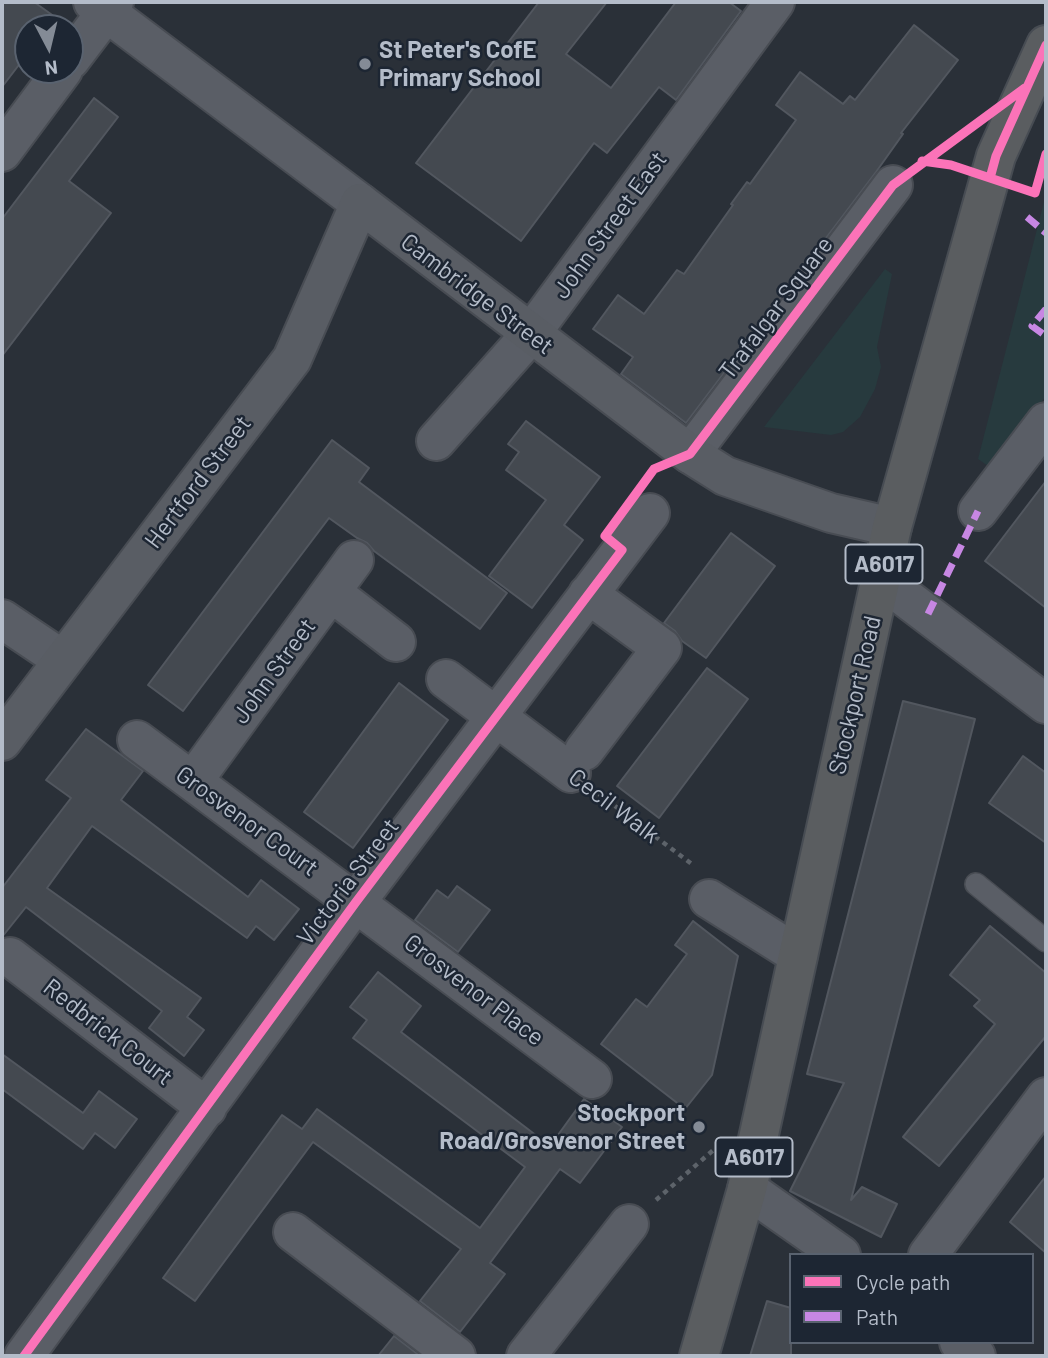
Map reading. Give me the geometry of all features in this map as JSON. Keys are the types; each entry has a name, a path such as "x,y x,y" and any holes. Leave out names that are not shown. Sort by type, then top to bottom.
{"highway":[{"name":"Stockport Road","path":"699,1356 747,1189 892,527 996,156 1036,93 1046,45"}],"street":[{"name":"John Street East","path":"436,441 530,334 775,2"},
{"name":"Cambridge Street","path":"104,5 690,454 725,476 824,510 892,527"},
{"path":"84,37 104,5"},
{"path":"2,152 53,84"},
{"name":"Trafalgar Square","path":"690,454 893,185"},
{"name":"Hertford Street","path":"2,741 292,359 360,203"},
{"path":"978,511 1046,422"},
{"name":"Victoria Street","path":"24,1356 356,902 650,513"},
{"name":"John Street","path":"193,781 354,560"},
{"path":"881,579 1046,704"},
{"path":"331,592 397,642"},
{"path":"578,762 663,648 588,594"},
{"path":"2,619 63,660"},
{"name":"Cecil Walk","path":"446,679 496,717 578,762"},
{"name":"Grosvenor Court","path":"137,740 356,902"},
{"path":"709,899 798,955"},
{"name":"Grosvenor Place","path":"356,902 592,1079"},
{"name":"Redbrick Court","path":"10,957 207,1108"},
{"path":"929,1253 1046,1097"},
{"path":"747,1189 838,1253"},
{"path":"526,1356 629,1224"},
{"path":"293,1232 456,1356"},
{"path":"961,1344 976,1356"}],"lane":[{"path":"976,884 1046,941"}],"path":[{"path":"629,1224 723,1142"}],"green space":[{"path":"1046,194 1046,396 991,468 978,459"},
{"path":"885,269 892,274 877,347 881,367 875,389 860,417 843,432 831,435 764,427"}],"building":[{"path":"2,2 34,2 51,14 14,14 14,71 2,87"},
{"path":"539,2 607,2 566,54 611,88 676,2 729,2 741,11 676,100 659,87 607,153 594,143 521,241 416,163"},
{"path":"914,25 958,60 686,423 621,374 633,357 593,329 618,295 644,314 677,270 684,274 747,182 750,184 796,120 776,105 800,72 843,104 850,96 855,100"},
{"path":"94,98 118,117 69,181 111,213 2,356 2,219"},
{"path":"526,421 600,477 564,525 583,540 532,608 489,576 546,500 506,470 519,452 508,444"},
{"path":"332,440 369,468 359,482 507,593 480,629 374,551 367,543 329,518 183,711 148,685"},
{"path":"1046,481 1046,608 985,561"},
{"path":"731,533 775,566 706,658 682,641 675,631 664,623"},
{"path":"707,668 748,699 659,818 617,786"},
{"path":"399,683 448,720 353,848 304,812"},
{"path":"903,701 975,719 851,1200 862,1187 897,1204 881,1237 790,1191 844,1083 807,1074"},
{"path":"86,729 143,771 121,800 248,897 261,880 299,909 274,940 256,926 247,938 92,826 47,888 201,998 187,1017 204,1030 184,1056 149,1028 162,1011 26,907 2,937 2,888 71,798 46,780"},
{"path":"1023,756 1046,773 1046,843 989,803"},
{"path":"457,886 490,910 458,952 415,920 437,890 448,898"},
{"path":"693,921 738,956 712,1075 685,1109 601,1044 636,999 647,1007 687,954 675,945"},
{"path":"990,926 1046,973 1046,1036 939,1166 903,1137 995,1024 974,1006 980,1000 950,975"},
{"path":"378,972 421,1006 401,1032 550,1146 584,1099 622,1127 580,1183 560,1169 490,1263 505,1274 460,1332 420,1301 461,1249 313,1142 195,1301 163,1278 282,1115 302,1129 317,1109 480,1228 525,1167 353,1038 367,1020 350,1007"},
{"path":"2,1054 83,1113 99,1091 137,1119 115,1148 95,1133 83,1149 2,1089"},
{"path":"1046,1176 1046,1253 1010,1222"},
{"path":"767,1301 789,1307 791,1356 750,1356"},
{"path":"394,1336 420,1356 378,1356"}],"marked path":[{"path":"1027,217 1046,233"},
{"path":"1046,309 1032,326 1046,336"},
{"path":"928,614 978,511"}],"cycle path":[{"path":"990,178 996,156 1046,45"},
{"path":"24,1356 356,902 622,550 605,536 654,469 690,454 893,185 1025,88"},
{"path":"922,161 951,165 1035,193 1046,154"}],"place":[{"name":"St Peter's CofE Primary School","path":"365,64"},
{"name":"Stockport Road/Grosvenor Street","path":"699,1127"}]}
